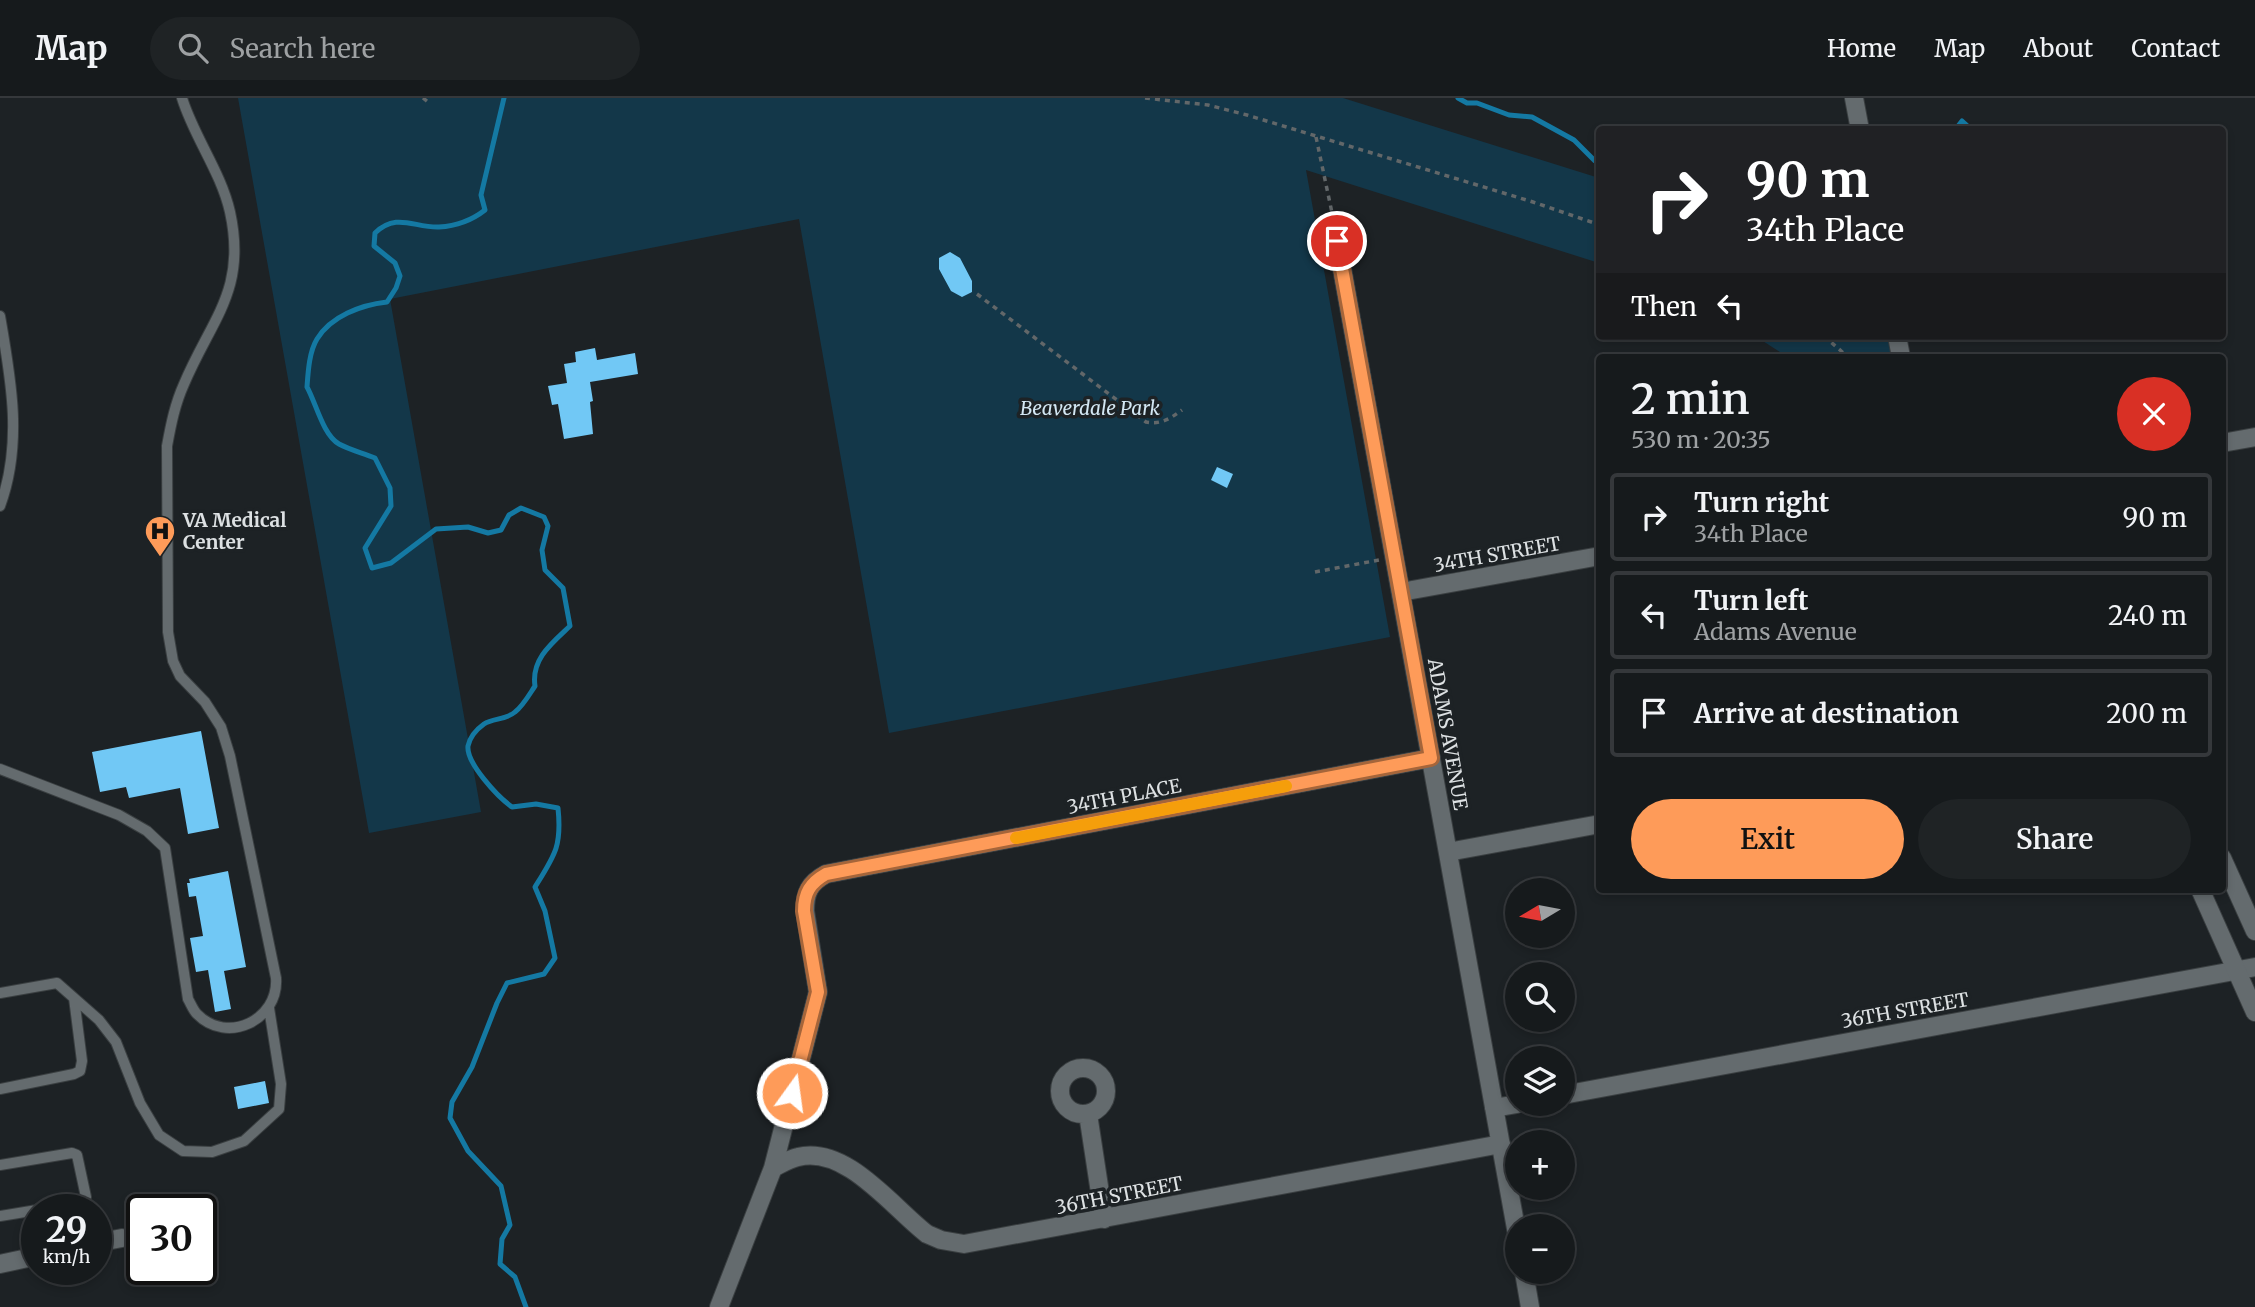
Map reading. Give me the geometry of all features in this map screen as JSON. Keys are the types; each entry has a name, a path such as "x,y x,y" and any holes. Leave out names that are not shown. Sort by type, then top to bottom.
{"street":[{"path":"1854,98 1859,126"},
{"name":"ADAMS AVENUE","path":"1337,241 1513,1214"},
{"path":"2226,442 2255,438"},
{"name":"34TH STREET","path":"1401,592 1596,557"},
{"name":"34TH PLACE","path":"773,1168 818,992 804,911 804,898 808,888 817,879 826,874 1431,758"},
{"path":"1448,852 1596,825"},
{"path":"2226,867 2255,931"},
{"path":"2202,893 2255,1012"},
{"name":"36TH STREET","path":"1575,1093 2255,967"},
{"path":"1494,1108 1505,1106"},
{"path":"1088,1114 1104,1219"},
{"name":"36TH STREET","path":"773,1168 797,1157 817,1155 837,1160 854,1170 927,1234 941,1240 964,1244 1501,1144"},
{"path":"719,1307 773,1168"},
{"path":"112,1240 122,1238"},
{"path":"0,1264 21,1259"},
{"path":"1526,1284 1531,1307"}],"lane":[{"path":"0,769 119,815 147,831 165,849 185,986 188,999 196,1013 221,1027 247,1025 260,1018 275,996 276,978 230,756 221,727 205,702 180,676 173,661 168,632 167,446 172,416 184,383 225,304 233,275 235,240 229,209 218,179 182,98"},
{"path":"0,316 13,400 14,435 0,506"},
{"path":"0,993 57,983 99,1020 116,1042 140,1103 159,1135 184,1151 212,1152 244,1141 279,1109 281,1084 269,1008"},
{"path":"0,1089 80,1071 82,1061 74,998"},
{"path":"0,1165 72,1153 77,1155 85,1194"},
{"path":"0,1216 21,1212"}],"path":[{"path":"423,98 428,102"},
{"path":"1145,98 1208,106 1533,202 1596,224"},
{"path":"1316,137 1337,241"},
{"path":"977,293 1146,422 1153,424 1168,420 1182,410"},
{"path":"1829,340 1845,354"},
{"path":"1315,572 1395,557"}],"green space":[{"name":"Beaverdale Park","path":"238,98 1343,98 1596,177 1596,262 1306,170 1390,637 889,733 799,219 390,299 481,812 369,833"},
{"path":"1761,340 1893,340 1895,354 1783,354"}],"building":[{"path":"950,252 960,258 972,281 972,292 962,297 951,291 939,269 939,258"},
{"path":"595,348 597,360 635,353 638,374 590,382 593,434 564,439 558,404 552,405 548,386 567,383 564,364 576,362 575,352"},
{"path":"1217,467 1233,474 1227,488 1211,480"},
{"path":"201,731 219,828 188,834 180,788 129,798 126,787 100,792 92,752"},
{"path":"228,871 246,967 224,971 231,1009 215,1012 208,970 196,972 190,938 203,936 196,896 189,897 187,883 190,883 189,879"},
{"path":"265,1081 269,1103 238,1109 234,1087"}],"waterway":[{"path":"504,98 481,195 485,210 469,220 451,225 430,227 398,222 391,223 375,233 374,246 395,263 400,276 396,288 387,302 348,313 323,331 312,350 307,387 333,440 375,458 390,488 391,506 365,548 372,568 391,563 436,529 468,527 488,533 501,530 509,515 521,508 544,517 548,526 542,550 545,570 563,588 570,626 544,652 536,668 535,686 518,710 484,724 470,739 468,746 477,770 491,788 512,807 536,804 558,808 559,832 556,850 535,887 545,911 555,958 544,974 507,983 472,1067 452,1102 450,1118 468,1151 501,1186 510,1225 502,1239 500,1264 515,1277 526,1307"},
{"path":"1458,98 1509,115 1532,117 1574,140 1596,161"},
{"path":"1958,126 1962,121 1968,126"}],"slow traffic":[{"path":"1016,838 1286,786"}],"place":[{"name":"VA Medical Center","path":"160,558"}],"route":[{"path":"792,1093 818,992 804,898 808,888 826,874 1431,758 1337,241"}]}
